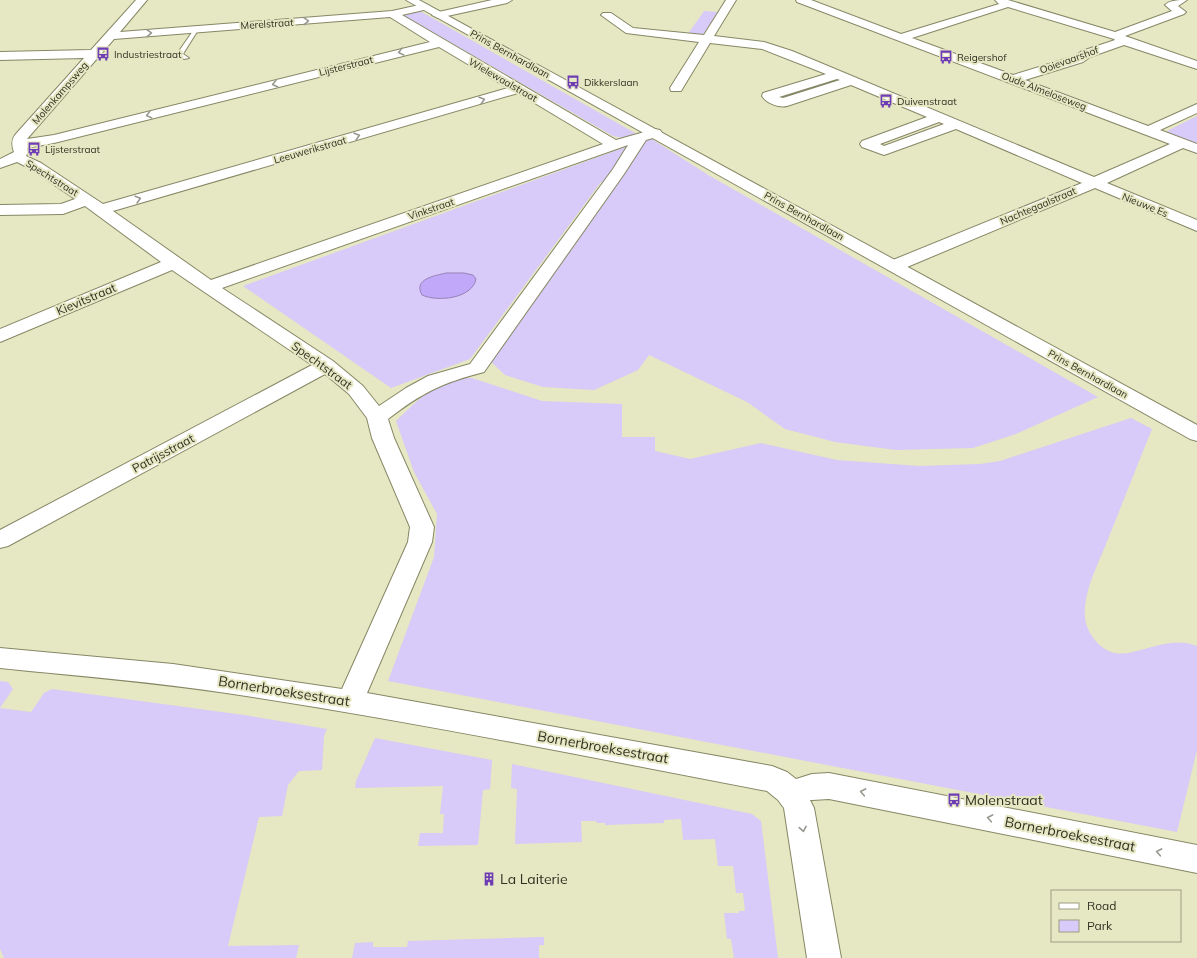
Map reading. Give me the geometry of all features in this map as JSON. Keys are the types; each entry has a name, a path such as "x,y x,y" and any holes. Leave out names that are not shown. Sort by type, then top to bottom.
{"street":[{"name":"Molenkampsweg","path":"7,159 20,138 60,96 93,54 142,0"},
{"path":"438,15 507,0"},
{"path":"676,88 731,0"},
{"name":"Ooievaarshof","path":"1014,79 1080,59 1086,54 1121,39 1118,35 1180,12 1170,5 1182,0"},
{"name":"Oude Almeloseweg","path":"807,1 1014,79 1180,144 1197,149"},
{"path":"902,37 1004,6 1003,1 1197,65"},
{"name":"Merelstraat","path":"110,36 195,30 406,7"},
{"name":"Prins Bernhardlaan","path":"406,7 438,15 647,136 894,266 1197,434"},
{"name":"Wielewaalstraat","path":"406,7 439,43 614,145"},
{"path":"607,15 630,31 764,46 837,75 1092,184"},
{"name":"Lijsterstraat","path":"7,159 54,138 439,43"},
{"path":"0,56 93,54"},
{"path":"837,75 768,96 782,103 851,81"},
{"name":"Leeuwerikstraat","path":"93,205 519,90"},
{"path":"1148,131 1197,108"},
{"path":"938,118 867,144 884,151 955,125"},
{"path":"377,417 412,390 452,372 477,368 619,171 647,136"},
{"name":"Vinkstraat","path":"208,287 614,145 647,136"},
{"name":"Nachtegaalstraat","path":"894,266 1092,184 1180,144"},
{"name":"Spechtstraat","path":"7,159 36,166 93,205 172,263 326,365 356,390 377,417 383,438 422,527 420,542 350,701"},
{"name":"Nieuwe Es","path":"1092,184 1197,226"},
{"name":"Spechtstraat","path":"0,210 63,209 93,205"},
{"name":"Kievitstraat","path":"0,336 172,263"},
{"name":"Patrijsstraat","path":"0,540 326,365"},
{"name":"Bornerbroeksestraat","path":"0,658 173,675 350,701 772,779 780,782 792,793 812,787 829,786 1197,859"},
{"path":"792,793 800,814 824,958"}],"lane":[{"path":"186,58 180,54 195,30"}],"green space":[{"path":"420,11 635,133 625,138 613,136 403,15"},
{"path":"704,11 718,12 702,36 688,34"},
{"path":"1197,116 1197,144 1180,139 1167,131"},
{"path":"650,138 710,176 1098,397 1016,434 973,448 896,450 835,442 785,429 747,402 649,355 638,370 594,390 543,387 505,375 490,361 613,186 601,182 470,359 391,388 243,286"},
{"path":"472,378 542,401 622,404 622,437 655,437 655,451 690,459 761,443 837,460 919,466 980,464 1000,461 1131,418 1152,429 1092,577 1086,597 1085,617 1090,633 1097,643 1111,652 1120,654 1130,653 1162,644 1174,643 1185,643 1197,646 1197,750 1177,832 388,681 434,557 437,514 414,472 396,421 422,397 437,386 453,379"},
{"path":"0,681 8,682 13,689 0,708"},
{"path":"52,689 244,715 327,729 324,736 322,770 299,771 288,785 282,816 259,817 228,946 299,945 296,958 4,958 0,949 0,708 31,712 44,693"},
{"path":"375,738 492,760 490,789 483,790 478,845 418,846 420,833 443,833 444,814 440,814 443,786 355,788 356,781"},
{"path":"512,764 752,814 761,821 778,958 734,958 731,939 727,939 724,913 739,913 739,911 745,911 743,893 736,893 733,866 718,866 715,839 683,840 681,819 664,820 664,823 605,825 605,823 597,823 596,821 581,821 582,842 515,844 517,789 511,788"},
{"path":"544,937 544,945 539,945 539,958 352,958 355,943 373,942 373,947 407,947 408,941"}],"shaded area":[{"path":"446,273 464,273 473,275 476,279 473,286 461,295 436,298 422,295 420,285 422,282 431,277"}],"place":[{"name":"Industriestraat","path":"103,54"},
{"name":"Reigershof","path":"946,57"},
{"name":"Dikkerslaan","path":"573,82"},
{"name":"Duivenstraat","path":"886,101"},
{"name":"Lijsterstraat","path":"34,149"},
{"name":"Molenstraat","path":"954,800"},
{"name":"La Laiterie","path":"489,879"}]}
